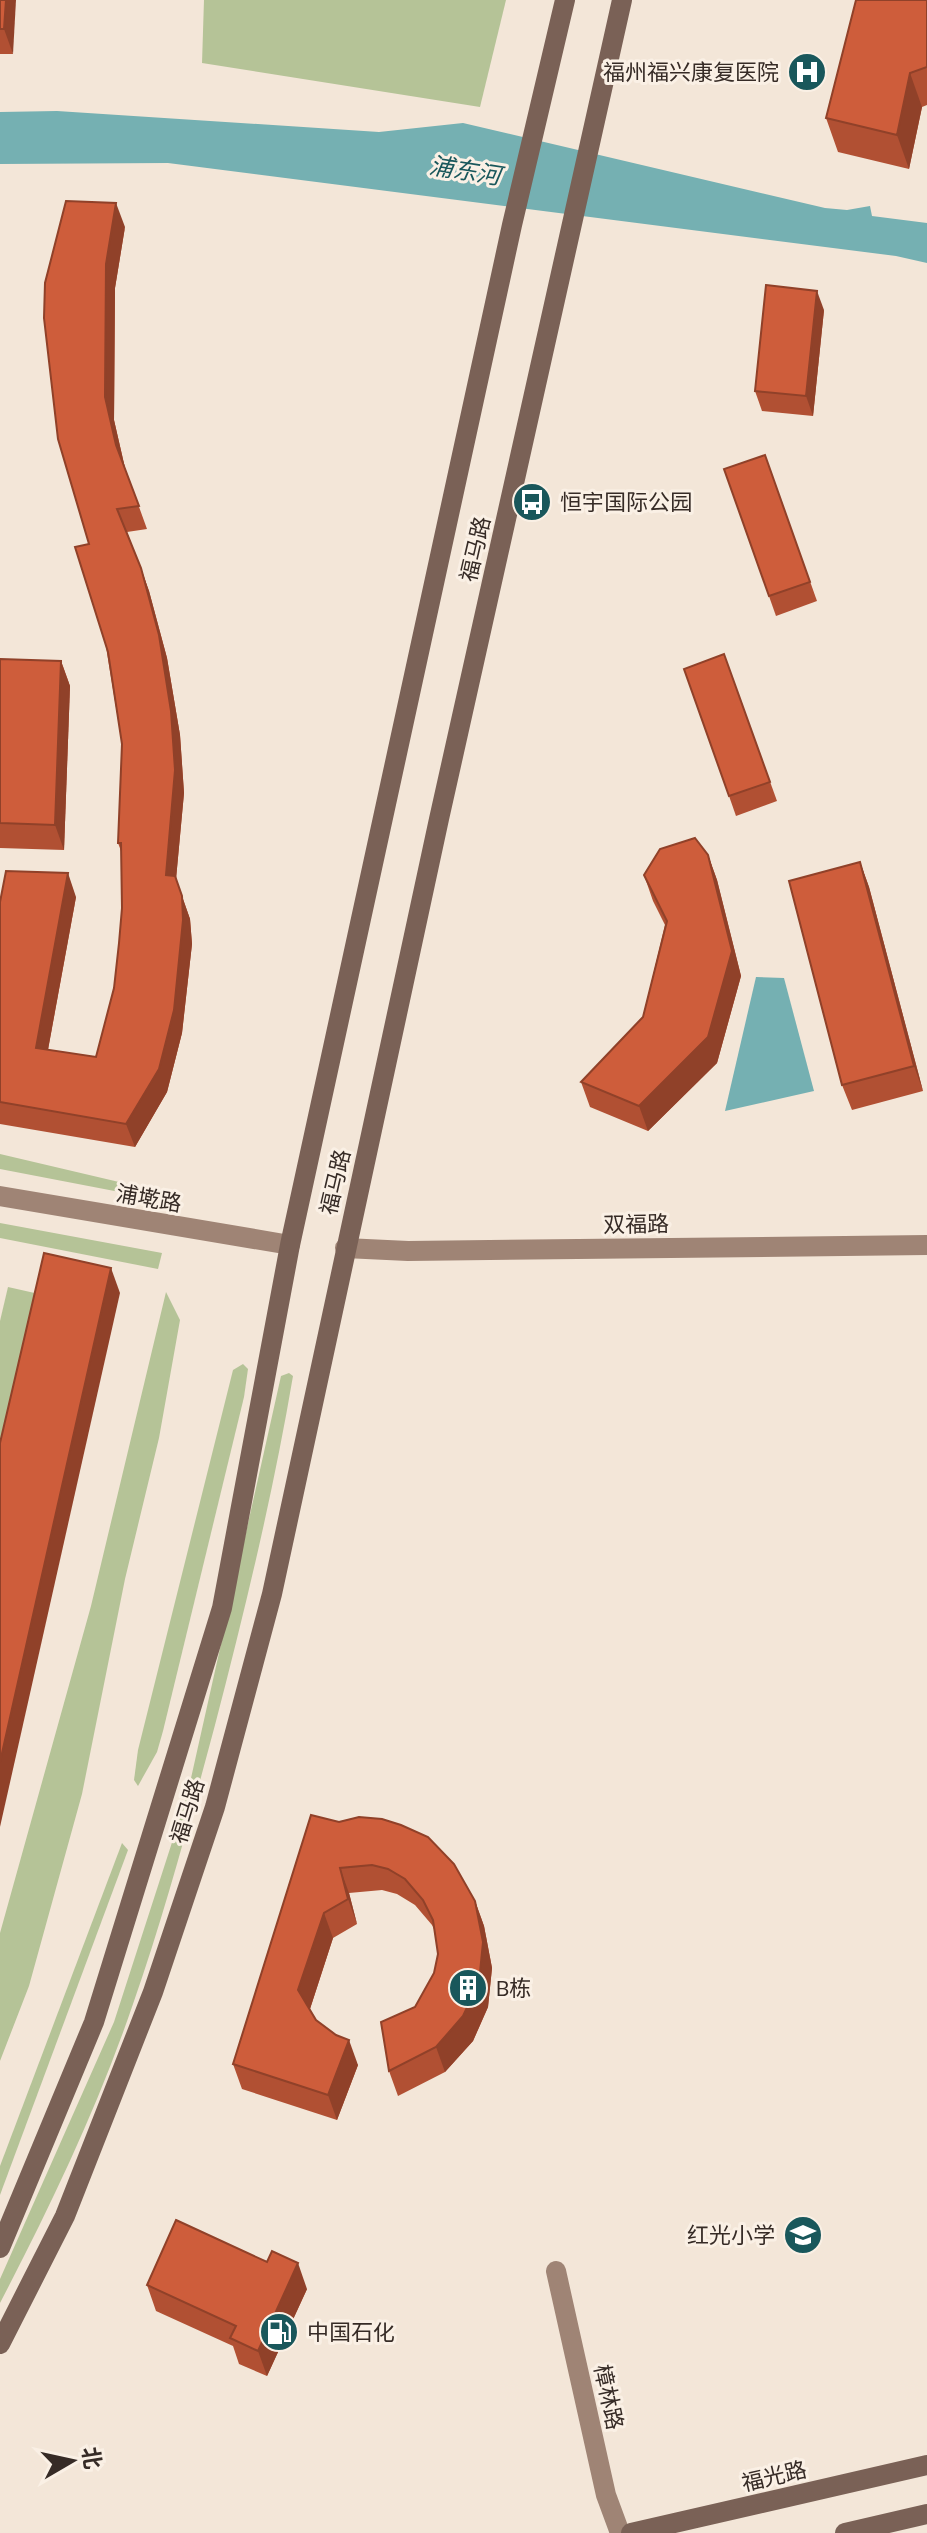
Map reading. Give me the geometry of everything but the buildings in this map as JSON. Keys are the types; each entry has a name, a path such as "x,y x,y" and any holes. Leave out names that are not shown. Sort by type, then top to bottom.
{"main road":[{"name":"福马路","path":"0,2248 94,2022 222,1608 290,1245 512,225 565,0"},
{"name":"福马路","path":"0,2344 65,2216 172,1937 215,1807 272,1594 345,1248 622,0"},
{"name":"福光路","path":"631,2533 927,2465"},
{"path":"845,2533 927,2514"}],"street":[{"name":"浦墘路","path":"0,1196 290,1245"},
{"name":"双福路","path":"345,1248 408,1251 927,1245"},
{"name":"樟林路","path":"556,2271 606,2495 620,2533"}],"green space":[{"path":"204,0 506,0 480,107 202,63"},
{"path":"0,1154 136,1186 153,1191 156,1199 0,1169"},
{"path":"0,1223 162,1253 158,1269 0,1238"},
{"path":"8,1287 39,1294 0,1465 0,1321"},
{"path":"166,1292 180,1320 159,1438 125,1579 82,1794 29,1986 0,2061 0,1933 91,1606"},
{"path":"243,1364 248,1369 244,1397 163,1731 157,1752 138,1786 134,1780 138,1750 233,1370"},
{"path":"289,1373 293,1376 285,1420 248,1595 156,1935 89,2119 0,2303 0,2279 114,2022 187,1796 281,1376"},
{"path":"122,1843 128,1850 0,2195 0,2166"}],"water":[{"name":"浦东河","path":"57,111 379,132 463,123 825,208 847,210 870,206 872,216 927,223 927,263 896,256 168,163 0,164 0,112"},
{"path":"756,977 784,978 814,1091 725,1111"}],"place":[{"name":"福州福兴康复医院","path":"807,72"},
{"name":"恒宇国际公园","path":"532,502"},
{"name":"B栋","path":"468,1988"},
{"name":"红光小学","path":"803,2235"},
{"name":"中国石化","path":"279,2332"}]}
